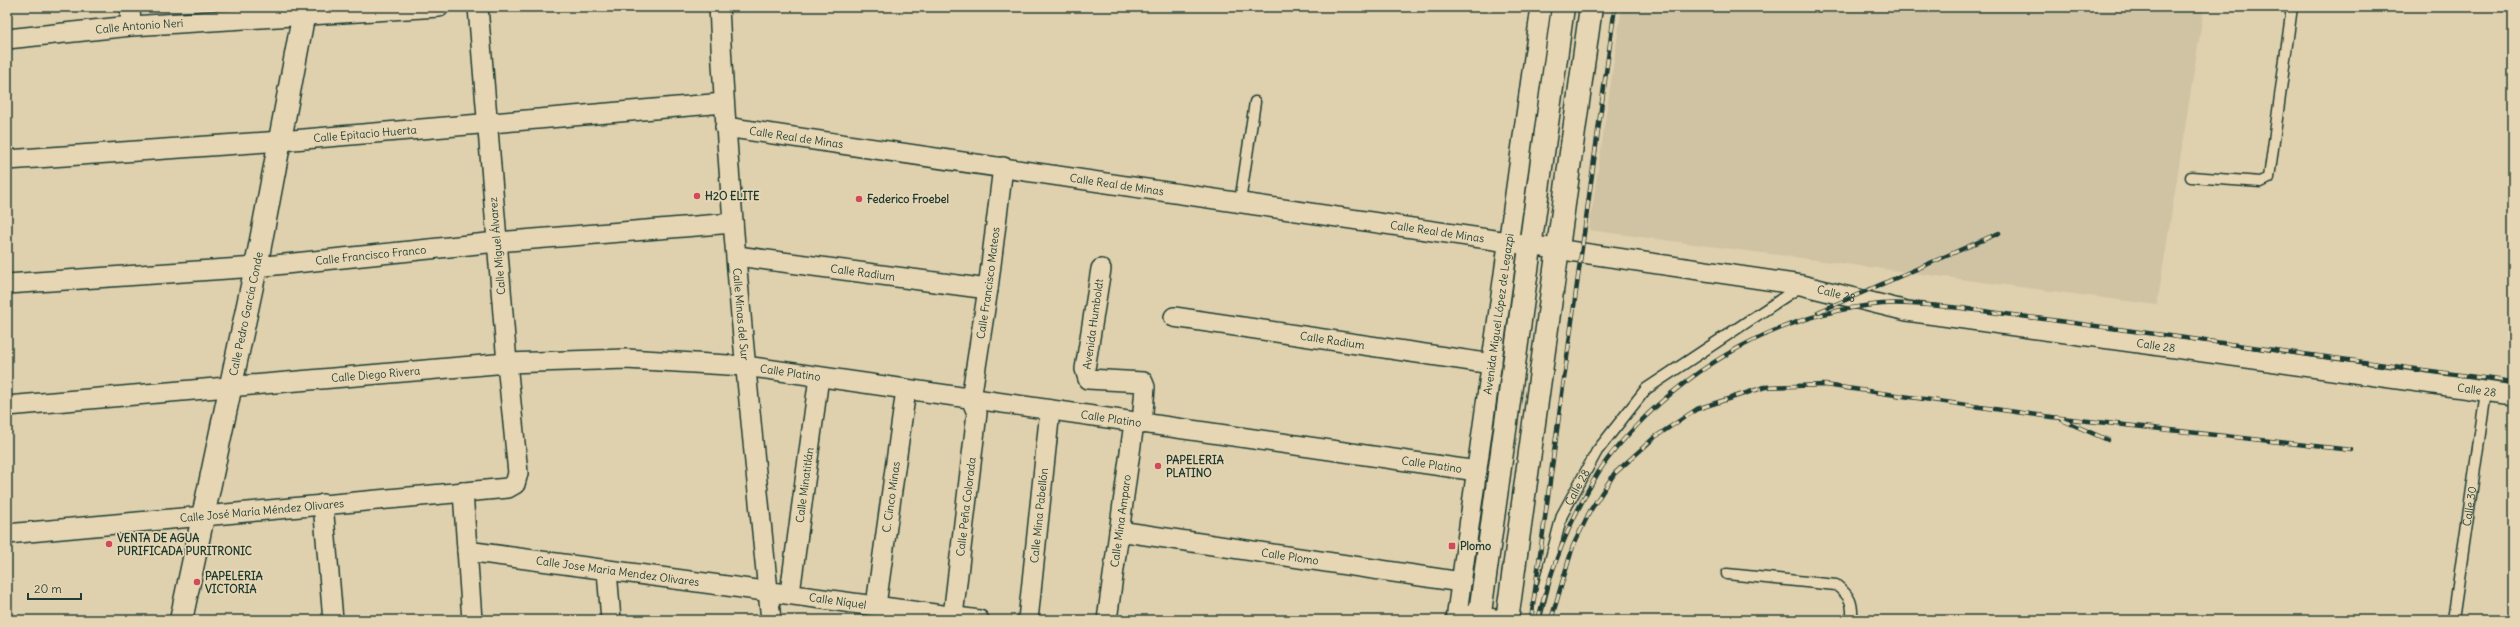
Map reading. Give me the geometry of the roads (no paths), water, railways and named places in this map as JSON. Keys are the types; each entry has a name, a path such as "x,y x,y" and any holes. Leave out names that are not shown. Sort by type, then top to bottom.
{"main road":[{"name":"Avenida Miguel López de Legazpi","path":"1479,618 1520,243 1563,7"},
{"path":"1507,620 1591,7"},
{"name":"Calle Pedro García Conde","path":"181,620 256,267 305,11"}],"street":[{"path":"130,7 132,26"},
{"name":"Calle Antonio Neri","path":"7,40 132,26 305,11 439,7"},
{"name":"Calle Miguel Álvarez","path":"478,7 506,363 518,473 515,484"},
{"name":"Calle Minas del Sur","path":"719,7 725,127 745,366 771,620"},
{"name":"Avenida Miguel López de Legazpi","path":"1457,617 1492,364 1520,243 1541,7"},
{"name":"Calle Epitacio Huerta","path":"7,160 281,141 487,121 724,103"},
{"name":"Calle Real de Minas","path":"725,127 1558,249"},
{"name":"Calle Francisco Mateos","path":"971,399 988,289 1003,167"},
{"name":"Calle Francisco Franco","path":"7,284 256,267 497,242 734,223"},
{"name":"Calle 28","path":"1558,249 1801,285 1907,311 2513,395"},
{"name":"Calle Radium","path":"736,256 988,289"},
{"name":"Avenida Humboldt","path":"1100,269 1085,369 1088,379 1143,382"},
{"name":"Calle Radium","path":"1174,317 1492,364"},
{"name":"Calle Diego Rivera","path":"7,406 230,388 506,363 626,359 745,366"},
{"name":"Calle Platino","path":"745,366 1477,471"},
{"name":"Calle Minatitlán","path":"790,593 819,377"},
{"name":"Calle Mina Amparo","path":"1107,620 1119,530 1145,387 1143,382"},
{"name":"C. Cinco Minas","path":"876,605 906,390"},
{"name":"Calle Peña Colorada","path":"953,616 977,413 971,399"},
{"name":"Calle Mina Pabellón","path":"1028,620 1050,410"},
{"name":"Calle José María Méndez Olivares","path":"7,530 204,515 508,488 515,484"},
{"path":"463,492 472,620"},
{"path":"323,504 333,620"},
{"name":"Calle Plomo","path":"1119,530 1462,582"},
{"name":"Calle Jose Maria Mendez Olivares","path":"467,551 607,571 768,591"},
{"path":"607,571 611,620"},
{"name":"Calle Níquel","path":"768,591 979,620"},
{"path":"1457,617 1502,620"}],"lane":[{"path":"2191,177 2261,182 2269,178 2292,7"},
{"path":"1240,202 1255,102"},
{"name":"Calle 28","path":"1535,620 1562,515 1597,451 1646,389 1801,285"},
{"name":"Calle 30","path":"2454,620 2486,392"},
{"path":"1727,574 1836,585 1844,592 1853,605 1852,620"}],"railway":[{"path":"1531,620 1615,7"},
{"path":"1818,312 1999,233"},
{"path":"1538,620 1555,563 1570,526 1588,490 1603,465 1627,435 1672,393 1698,373 1726,355 1755,339 1785,326 1816,316 1882,304 1912,304 1961,308 2513,382"},
{"path":"1551,620 1573,546 1590,511 1614,474 1655,437 1697,409 1765,387 1825,385 2052,417 2351,450"},
{"path":"2062,420 2108,440"}],"place":[{"name":"H2O ELITE","path":"697,196"},
{"name":"Federico Froebel","path":"859,199"},
{"name":"PAPELERIA PLATINO","path":"1158,466"},
{"name":"VENTA DE AGUA PURIFICADA PURITRONIC","path":"109,544"},
{"name":"Plomo","path":"1452,546"},
{"name":"PAPELERIA VICTORIA","path":"197,582"}]}
